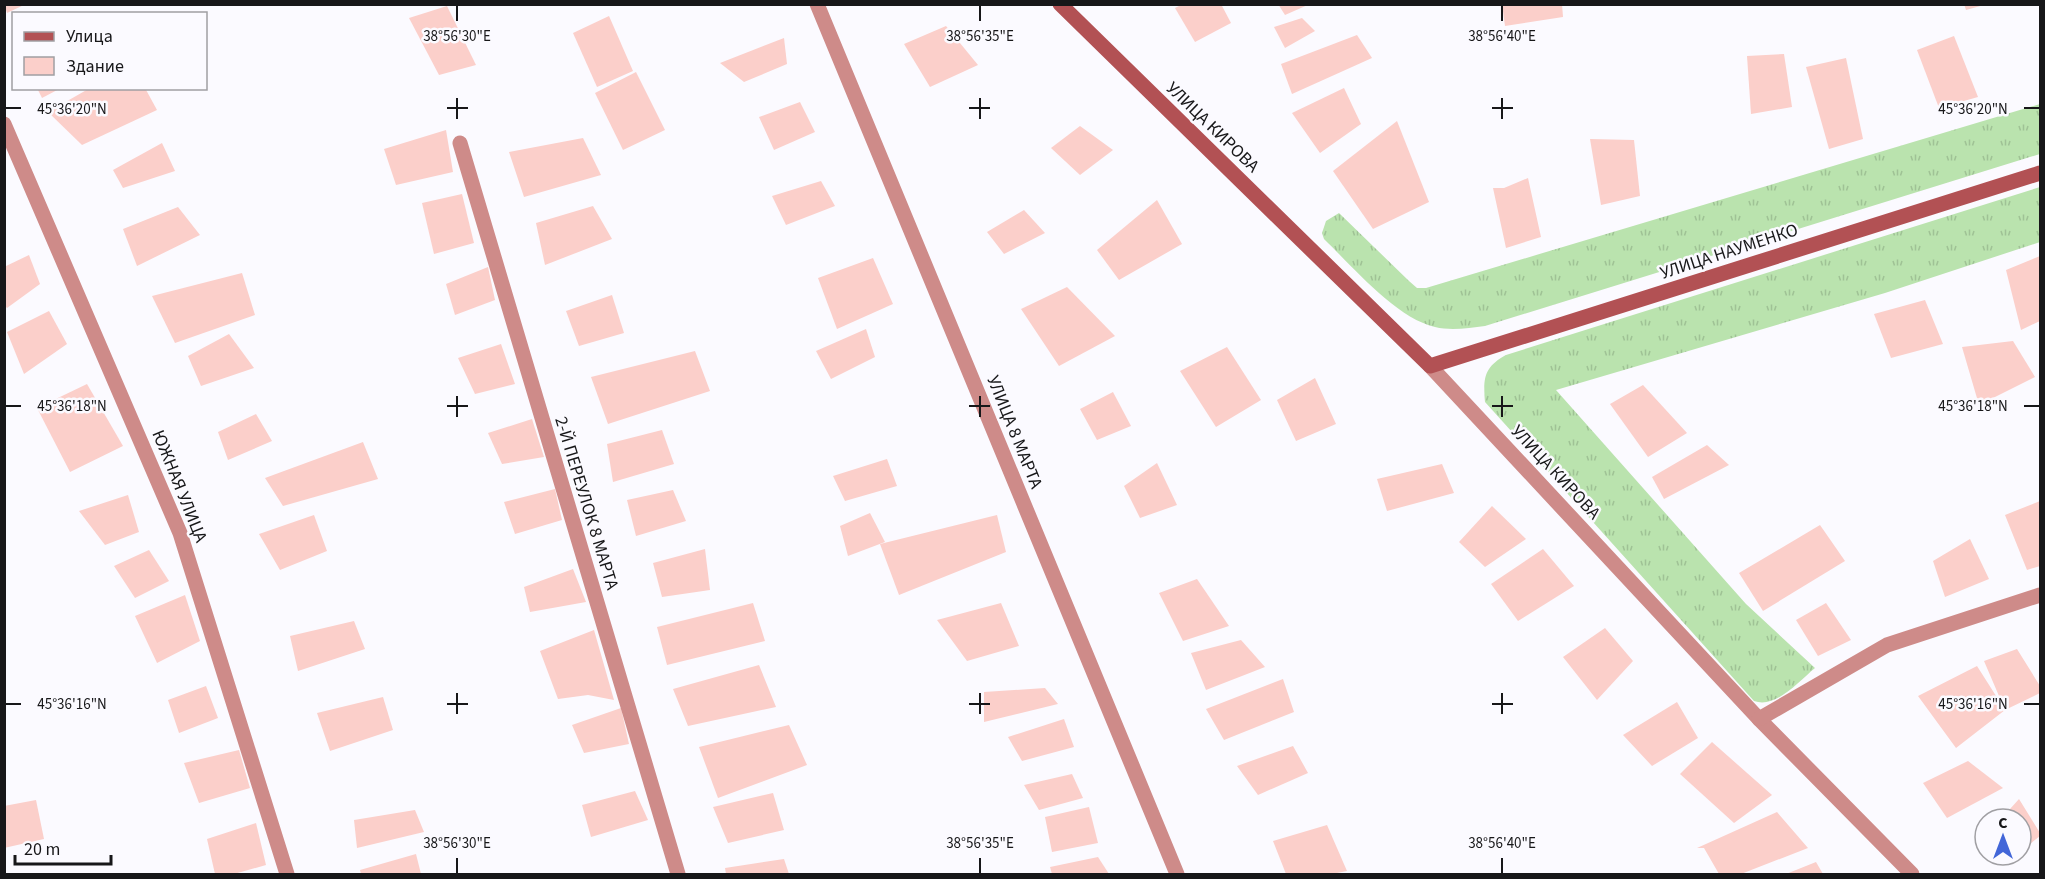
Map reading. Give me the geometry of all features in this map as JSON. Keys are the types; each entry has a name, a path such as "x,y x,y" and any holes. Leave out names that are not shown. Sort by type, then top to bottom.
{"main road":[{"name":"УЛИЦА КИРОВА","path":"1060,4 1430,366"},
{"name":"УЛИЦА НАУМЕНКО","path":"1430,366 2040,173"}],"street":[{"name":"УЛИЦА 8 МАРТА","path":"817,4 1177,874"},
{"name":"ЮЖНАЯ УЛИЦА","path":"4,124 180,532 287,874"},
{"name":"2-Й ПЕРЕУЛОК 8 МАРТА","path":"460,143 678,874"},
{"name":"УЛИЦА КИРОВА","path":"1430,366 1759,719 1912,874"},
{"path":"1759,719 1887,645 2040,596"}],"green space":[{"path":"2040,104 2040,154 1485,326 1460,329 1441,328 1420,322 1390,303 1324,239 1322,233 1326,221 1339,213 1417,288 1426,288"},
{"path":"2040,187 2040,242 1885,293 1556,390 1746,604 1815,668 1779,698 1771,701 1754,701 1485,402 1486,374 1493,364 1506,355"}],"building":[{"path":"4,4 26,4 7,13"},
{"path":"1183,4 1221,4 1231,23 1195,42 1175,8"},
{"path":"1278,4 1310,4 1285,15"},
{"path":"1502,4 1562,4 1563,17 1505,26"},
{"path":"1964,4 1984,4 1984,5 1966,10"},
{"path":"447,6 476,65 439,75 409,18"},
{"path":"609,16 633,71 597,87 573,33"},
{"path":"1302,18 1315,31 1285,48 1274,27"},
{"path":"946,26 978,65 930,87 904,44"},
{"path":"1357,35 1372,58 1292,94 1281,64"},
{"path":"1954,36 1978,97 1939,108 1917,50"},
{"path":"784,38 787,64 744,82 720,63"},
{"path":"1784,54 1792,107 1751,114 1747,56"},
{"path":"1846,58 1863,139 1829,149 1806,67"},
{"path":"636,72 665,130 623,150 595,93"},
{"path":"1344,88 1361,124 1320,153 1292,113"},
{"path":"38,90 57,90 42,98"},
{"path":"86,90 146,90 157,110 82,145 48,112"},
{"path":"800,102 815,132 774,150 759,117"},
{"path":"1397,121 1429,202 1373,229 1333,171"},
{"path":"1080,126 1113,150 1080,175 1051,148"},
{"path":"446,130 453,172 396,185 384,149"},
{"path":"583,138 601,175 524,197 509,152"},
{"path":"1590,139 1634,140 1640,196 1601,205"},
{"path":"162,143 175,171 123,188 113,170"},
{"path":"1528,178 1541,237 1506,248 1493,188 1504,188"},
{"path":"821,181 835,206 786,225 772,196"},
{"path":"462,194 474,243 434,254 422,203"},
{"path":"1157,200 1182,244 1119,280 1097,250"},
{"path":"593,206 612,239 545,265 536,223"},
{"path":"178,207 200,235 137,266 123,229"},
{"path":"1024,210 1045,233 1004,254 987,232"},
{"path":"29,255 40,284 7,308 4,305 4,267"},
{"path":"2040,256 2040,321 2021,330 2006,270"},
{"path":"873,258 893,304 837,329 818,278"},
{"path":"488,267 495,300 455,315 446,284"},
{"path":"242,273 255,315 175,343 152,296"},
{"path":"1067,287 1115,336 1059,366 1021,309"},
{"path":"612,295 624,333 579,346 566,311"},
{"path":"1925,300 1943,344 1891,358 1874,314"},
{"path":"49,311 67,344 24,374 7,332"},
{"path":"866,329 875,357 831,379 816,351"},
{"path":"229,334 254,368 201,386 188,356"},
{"path":"2013,341 2035,377 1979,405 1962,347"},
{"path":"501,344 515,384 475,394 458,358"},
{"path":"1227,347 1261,400 1216,427 1180,371"},
{"path":"695,351 710,391 608,424 591,377"},
{"path":"1315,378 1336,424 1296,441 1277,400"},
{"path":"87,384 123,446 70,472 37,408"},
{"path":"1643,385 1687,433 1648,457 1610,404"},
{"path":"1113,392 1131,426 1097,440 1080,409"},
{"path":"256,414 272,441 228,460 218,432"},
{"path":"532,419 544,457 502,464 488,433"},
{"path":"662,430 674,464 613,482 607,444"},
{"path":"363,442 378,479 283,506 265,478"},
{"path":"1707,445 1729,465 1664,499 1652,477"},
{"path":"887,459 897,486 845,501 833,476"},
{"path":"1157,463 1177,505 1140,518 1124,486"},
{"path":"1442,464 1454,493 1387,511 1377,479"},
{"path":"555,489 562,520 515,534 504,502"},
{"path":"673,490 686,521 636,536 627,500"},
{"path":"128,495 139,532 105,545 79,511"},
{"path":"2040,501 2040,566 2027,570 2005,515"},
{"path":"1492,506 1526,539 1485,567 1459,542"},
{"path":"870,513 885,542 848,556 840,526"},
{"path":"314,515 327,551 280,570 259,534"},
{"path":"997,515 1006,552 899,595 880,544"},
{"path":"1820,525 1845,561 1763,611 1739,573"},
{"path":"1970,539 1989,579 1945,597 1933,561"},
{"path":"705,549 710,590 662,597 653,563"},
{"path":"1543,549 1574,586 1518,621 1491,584"},
{"path":"149,550 169,581 135,598 114,566"},
{"path":"573,569 586,602 530,612 524,587"},
{"path":"1197,579 1229,626 1183,641 1159,593"},
{"path":"185,595 200,641 157,663 135,616"},
{"path":"753,603 765,641 667,665 657,627"},
{"path":"1001,603 1019,646 967,661 937,620"},
{"path":"1826,603 1851,640 1818,656 1796,620"},
{"path":"354,621 365,649 298,671 290,636"},
{"path":"1605,628 1633,661 1597,700 1563,657"},
{"path":"594,630 614,700 588,695 558,699 540,651"},
{"path":"1241,640 1265,667 1206,690 1191,653"},
{"path":"2017,649 2040,686 2040,693 2005,710 1984,661"},
{"path":"759,665 776,707 688,726 673,689"},
{"path":"1977,666 2005,710 1956,748 1918,696"},
{"path":"1283,679 1294,712 1224,740 1206,709"},
{"path":"206,686 218,718 179,733 168,700"},
{"path":"1045,688 1058,704 984,722 984,692"},
{"path":"383,697 393,730 330,751 317,713"},
{"path":"1677,702 1698,738 1652,766 1623,735"},
{"path":"621,708 629,744 584,753 572,725"},
{"path":"1064,719 1074,747 1022,761 1008,737"},
{"path":"789,725 807,765 718,798 699,747"},
{"path":"1712,742 1772,795 1734,823 1680,774"},
{"path":"1293,746 1308,773 1258,795 1237,766"},
{"path":"239,750 250,788 199,803 184,763"},
{"path":"1968,761 2003,788 1947,818 1923,783"},
{"path":"1072,774 1083,798 1039,810 1024,785"},
{"path":"635,791 648,820 591,837 582,805"},
{"path":"773,793 784,830 728,843 713,807"},
{"path":"2019,799 2024,807 2012,807"},
{"path":"36,800 44,839 4,848 4,806"},
{"path":"1089,807 1098,843 1052,852 1045,817"},
{"path":"415,810 424,832 357,848 354,820"},
{"path":"1777,812 1808,848 1741,874 1719,874 1704,848 1697,848"},
{"path":"2033,822 2040,833 2040,836 2033,842"},
{"path":"256,823 266,865 234,874 215,874 207,839"},
{"path":"1327,825 1347,871 1332,874 1286,874 1273,841"},
{"path":"416,854 421,874 361,874 360,870"},
{"path":"1098,857 1109,874 1052,874 1050,867"},
{"path":"784,859 789,874 726,874 725,868"},
{"path":"1816,862 1823,874 1786,874"}]}
